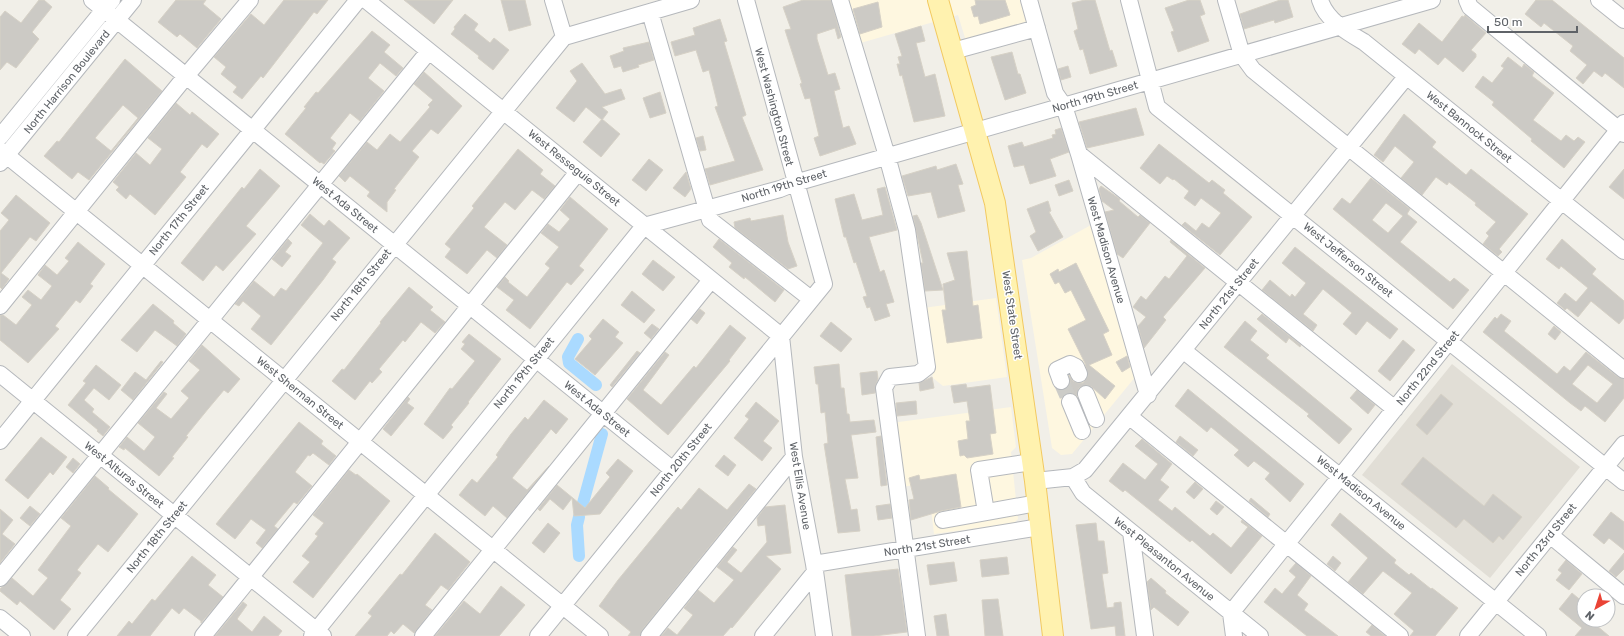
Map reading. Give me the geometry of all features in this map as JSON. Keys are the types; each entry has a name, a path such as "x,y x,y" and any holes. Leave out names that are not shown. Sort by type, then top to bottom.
{"main road":[{"name":"West State Street","path":"938,0 995,203 1033,472 1053,636"}],"street":[{"name":"North Harrison Boulevard","path":"2,156 134,0"},
{"path":"0,306 186,76 250,0"},
{"name":"North 17th Street","path":"0,441 358,0"},
{"name":"West Resseguie Street","path":"366,0 781,336"},
{"path":"553,0 564,37 690,0"},
{"name":"West Washington Street","path":"746,0 795,183 824,284"},
{"path":"840,0 887,156 907,230 927,366 918,374 890,378 884,388 917,636"},
{"name":"West Madison Avenue","path":"1029,0 1055,93 1064,106 1148,395"},
{"name":"West Jefferson Street","path":"1129,0 1157,107 1624,482"},
{"path":"1226,0 1242,55 1252,70 1624,370"},
{"name":"West Bannock Street","path":"1320,0 1339,27 1364,42 1624,251"},
{"path":"1467,0 1470,7 1622,129"},
{"path":"1599,0 1624,20"},
{"name":"North 19th Street","path":"317,634 426,494 644,226 780,189 795,183 887,156 1339,27 1422,1"},
{"name":"North Harrison Boulevard","path":"0,137 102,3"},
{"name":"West Ada Street","path":"102,3 117,20 673,470"},
{"path":"650,12 710,220 812,299"},
{"path":"953,51 1037,28"},
{"name":"North 18th Street","path":"76,636 564,37"},
{"path":"0,578 429,51"},
{"name":"North 21st Street","path":"1073,477 1085,470 1130,417 1292,215 1406,77"},
{"name":"North 22nd Street","path":"1231,613 1562,201 1622,129"},
{"path":"1078,154 1395,408"},
{"name":"West Sherman Street","path":"2,156 77,212 600,636"},
{"path":"203,636 578,172"},
{"path":"423,636 711,280"},
{"name":"North 20th Street","path":"538,636 824,284"},
{"name":"West Ellis Avenue","path":"781,336 794,457 814,568 824,636"},
{"name":"West Madison Avenue","path":"1184,351 1538,636"},
{"path":"1059,376 1073,364 1079,374"},
{"name":"West Alturas Street","path":"0,374 250,577 317,634"},
{"path":"1086,394 1096,419"},
{"path":"1070,402 1082,431"},
{"path":"1130,417 1400,636"},
{"name":"North 23rd Street","path":"1468,636 1624,444"},
{"path":"649,636 794,457"},
{"path":"1000,534 990,511 979,470 1033,472 1073,477"},
{"name":"West Pleasanton Avenue","path":"1073,477 1083,493 1260,636"},
{"path":"943,520 1037,503"},
{"name":"North 21st Street","path":"814,568 906,549 1040,527"},
{"path":"1131,532 1145,636"},
{"path":"1550,535 1624,596"},
{"path":"762,636 814,568"},
{"path":"1231,613 1234,636"},
{"path":"0,618 22,636"}],"shaded area":[{"path":"844,0 1023,0 1034,36 970,54 958,15 857,44"},
{"path":"1091,225 1136,376 1072,454 1061,455 1052,448 1022,260 1031,258"},
{"path":"996,298 1007,377 943,386 933,378 923,308"},
{"path":"1452,364 1580,467 1490,578 1362,475"},
{"path":"1011,407 1016,447 1011,452 1018,519 1014,523 934,534 928,484 899,487 891,423"}],"building":[{"path":"39,0 44,0 52,7 32,32 39,39 16,68 7,62 0,70 0,17 5,11 21,23"},
{"path":"176,0 206,0 203,4 221,19 197,48 180,34 177,37 158,22"},
{"path":"284,0 328,0 317,14 314,12 263,78 261,76 242,99 233,92 237,87 221,74 226,67 214,57 251,14 264,25"},
{"path":"404,0 453,0 434,24"},
{"path":"501,0 525,0 531,25 509,31"},
{"path":"803,0 831,0 841,37 838,39 835,28 817,34 817,39 828,75 835,73 840,89 834,91 843,128 849,126 856,144 820,156 814,138 819,136 810,98 805,99 800,84 802,83 785,30 791,29 783,7"},
{"path":"975,0 1005,0 1010,15 980,24 978,16 974,17 971,7 976,5"},
{"path":"1085,0 1095,0 1110,51 1112,50 1117,66 1090,74 1083,49 1080,50 1074,31 1078,29 1072,3"},
{"path":"1189,0 1200,0 1205,14 1200,16 1209,41 1178,52 1171,32 1174,31 1165,8"},
{"path":"1280,0 1288,0 1293,17 1275,23 1274,20 1244,29 1240,14"},
{"path":"1536,0 1552,0 1624,58 1624,88 1605,73 1602,77 1594,71 1583,84 1576,78 1587,65 1570,51 1573,46 1544,23 1541,27 1525,14"},
{"path":"878,2 882,27 860,34 853,9"},
{"path":"465,14 478,24 474,30 490,43 494,38 509,50 493,70 478,58 479,56 451,34 455,29 454,27"},
{"path":"1465,15 1486,33 1471,50 1476,54 1476,57 1463,72 1445,57 1438,65 1419,49 1415,54 1402,44 1419,23 1442,42 1462,16 1464,17"},
{"path":"720,19 727,41 724,42 746,115 742,117 763,170 710,185 705,169 735,161 715,107 718,106 709,70 703,72 696,50 675,56 671,42 695,35 693,28"},
{"path":"921,26 925,41 916,43 925,77 935,74 945,116 914,122 902,75 900,76 897,64 900,64 898,57 902,56 895,34"},
{"path":"372,31 390,45 384,52 403,68 396,76 380,63 368,78 384,91 360,121 350,113 330,138 336,143 332,149 335,151 324,164 321,162 320,163 285,134 306,108 304,107 316,92 318,93"},
{"path":"649,42 654,60 623,72 621,66 614,68 610,56 624,51 623,48"},
{"path":"1012,52 1018,74 1020,74 1026,93 1005,100 991,57"},
{"path":"1508,57 1522,68 1524,64 1534,72 1532,76 1554,93 1533,120 1561,141 1566,135 1574,141 1578,137 1585,142 1564,168 1531,141 1532,139 1492,105 1494,102 1475,87 1483,76 1492,83 1504,68 1501,66"},
{"path":"125,59 162,91 89,180 78,172 72,179 44,156 57,141 59,142","holes":["123,105 138,118 111,151 95,138"]},
{"path":"582,63 605,94 621,89 625,99 602,107 608,112 602,120 586,107 574,122 556,108 577,81 570,71"},
{"path":"1068,66 1071,77 1061,80 1058,69"},
{"path":"424,72 462,106 438,134 431,129 412,151 419,157 394,189 396,190 387,202 387,212 367,196 370,192 350,176 345,182 339,176 367,142 377,150 390,134 400,142 430,107 428,105 433,100 414,84"},
{"path":"660,92 666,113 650,118 643,98"},
{"path":"176,103 190,115 192,112 219,134 207,148 202,144 180,172 186,177 155,215 130,194 126,199 116,190 119,187 113,182 136,153 150,165 162,149 148,138"},
{"path":"1136,108 1144,135 1087,148 1079,122"},
{"path":"1404,114 1436,142 1432,147 1466,175 1471,169 1528,214 1499,249 1502,252 1498,256 1483,244 1489,236 1486,233 1496,222 1475,205 1476,203 1449,182 1447,185 1436,177 1422,195 1401,178 1414,162 1395,146 1383,162 1374,155"},
{"path":"602,119 620,134 601,157 583,142"},
{"path":"1061,128 1069,152 1050,159 1056,176 1030,184 1024,165 1014,167 1008,146 1022,142 1024,147 1053,138 1052,135 1056,134 1055,130"},
{"path":"703,136 706,150 700,151 696,138"},
{"path":"1159,144 1209,183 1212,180 1225,190 1223,193 1252,217 1220,255 1182,225 1185,222 1196,231 1202,223 1209,228 1221,213 1201,198 1195,206 1184,198 1189,191 1174,179 1173,180 1167,176 1160,184 1140,168"},
{"path":"518,149 543,170 540,174 555,186 544,199 532,190 515,210 505,202 484,227 507,245 497,258 487,250 467,274 445,257 451,249 445,244 474,208 472,206"},
{"path":"649,159 663,170 646,191 632,180"},
{"path":"956,164 963,184 958,185 965,211 938,218 931,192 908,196 902,176 936,166 937,170"},
{"path":"260,169 280,186 246,226 256,234 223,271 216,265 203,281 181,263 242,187 244,189"},
{"path":"1624,169 1624,199 1609,187"},
{"path":"686,172 691,189 685,197 673,188"},
{"path":"1371,178 1410,209 1407,214 1417,222 1400,242 1450,282 1454,278 1469,290 1453,309 1333,209 1342,198 1350,204","holes":["1386,203 1403,216 1388,233 1372,220"]},
{"path":"1069,180 1073,191 1059,196 1055,185"},
{"path":"1101,186 1120,199 1119,201 1138,217 1140,215 1150,223 1123,258 1117,254 1105,212 1114,210 1102,201 1099,189"},
{"path":"885,187 897,230 869,237 880,272 884,270 894,302 886,304 890,316 875,321 870,307 867,308 863,297 867,296 856,262 854,263 846,237 844,237 835,199 854,194 862,220 883,215 877,189"},
{"path":"16,195 50,223 36,241 30,237 1,273 9,279 2,289 0,287 0,231 9,220 1,213"},
{"path":"570,197 608,229 579,266 584,270 571,285 567,282 530,329 506,310 514,300 497,287 505,277 509,281 508,282 527,297 550,268 545,264 559,247 541,233 548,224 559,232 570,219 560,210"},
{"path":"1048,201 1051,211 1049,212 1063,237 1038,251 1030,236 1036,232 1027,209"},
{"path":"310,214 324,226 329,220 350,238 332,259 336,262 323,280 271,345 251,329 261,316 243,301 239,306 235,304 254,281 274,297 281,288 286,291 323,243 301,225"},
{"path":"783,215 788,242 797,266 788,269 735,228 734,222 750,218 751,221"},
{"path":"917,215 943,290 925,291 921,263 923,263 913,216"},
{"path":"288,239 292,243 285,252 291,256 282,267 272,259"},
{"path":"719,239 784,290 775,302 745,277 744,279 729,267 732,263 713,247"},
{"path":"1562,239 1596,269 1592,274 1624,301 1624,318 1619,324 1591,301 1578,317 1567,308 1565,310 1557,303 1565,293 1576,302 1588,288 1561,266 1559,269 1546,259"},
{"path":"1171,240 1205,268 1163,317 1166,320 1144,348 1138,326 1146,317 1133,307 1141,296 1146,300 1165,276 1169,279 1187,256 1170,242"},
{"path":"78,242 105,264 90,284 93,286 80,303 76,300 55,326 59,329 28,363 0,340 0,315 3,315 16,325 32,305 22,297 28,290 41,300 52,286 38,275 45,265 57,275 69,261 65,258"},
{"path":"1295,247 1398,329 1390,339 1367,321 1356,335 1343,324 1352,313 1323,289 1303,314 1317,325 1313,331 1262,290 1270,280 1290,297 1292,294 1295,297 1306,283 1282,263"},
{"path":"967,251 973,306 978,305 982,338 947,343 942,310 946,310 943,284 955,280 947,253"},
{"path":"653,260 675,277 663,291 642,274"},
{"path":"1076,263 1109,331 1103,334 1112,355 1089,365 1115,386 1105,399 1092,387 1087,385 1079,388 1077,396 1071,393 1064,395 1063,390 1070,383 1069,375 1073,381 1078,383 1083,383 1088,376 1085,363 1068,329 1086,320 1071,290 1065,293 1059,282 1055,284 1050,274 1058,269 1059,272"},
{"path":"409,287 433,307 430,310 445,322 435,333 421,322 405,342 403,340 379,369 382,372 372,383 370,381 355,400 332,381 342,369 344,370 381,323 380,322"},
{"path":"632,291 655,310 644,323 621,305"},
{"path":"153,304 174,321 173,323 186,334 177,346 155,330 137,352 121,340"},
{"path":"700,309 705,313 697,324 691,319"},
{"path":"1262,314 1301,345 1300,347 1289,338 1286,343 1257,319"},
{"path":"1501,314 1511,321 1504,331 1557,374 1564,366 1570,371 1586,352 1618,377 1624,379 1624,398 1605,422 1585,406 1581,411 1483,332 1495,317 1497,319","holes":["1588,365 1613,384 1597,403 1572,384"]},
{"path":"603,319 619,332 615,337 623,343 595,375 575,359 592,339 589,336"},
{"path":"1245,321 1257,331 1250,340 1269,355 1266,358 1352,429 1339,444 1307,416 1309,414 1224,347"},
{"path":"831,322 852,339 841,352 820,336"},
{"path":"652,324 659,329 651,339 644,333"},
{"path":"730,325 746,338 729,360 730,361 668,435 627,399 665,352 669,355 643,390 661,405 694,366 696,368"},
{"path":"1554,326 1561,332 1555,340 1548,334"},
{"path":"469,334 501,359 451,425 453,427 443,439 424,424 450,388 452,389 475,361 461,349 465,344 462,342"},
{"path":"1403,340 1415,350 1390,381 1378,371"},
{"path":"202,345 240,379 228,393 224,390 208,409 186,436 188,437 172,457 174,458 159,476 125,448 124,450 119,447 127,437 144,451 155,437 138,423 164,392 167,394 156,408 171,419 189,398 181,391 200,370 189,361"},
{"path":"637,351 640,353 612,387 610,385"},
{"path":"1127,356 1130,367 1122,372 1116,362"},
{"path":"161,361 163,362 133,400 121,390 135,372 146,380"},
{"path":"839,364 841,388 844,388 847,414 849,414 850,422 874,420 876,432 851,435 858,478 845,479 851,510 857,509 860,531 838,533 824,444 828,443 825,412 821,413 818,384 816,384 814,367"},
{"path":"96,365 121,385 109,400 94,388 84,400 94,409 92,412 110,427 103,436 68,405 86,383 83,381"},
{"path":"877,371 878,379 875,393 862,395 860,373"},
{"path":"932,377 934,388 920,391 919,383"},
{"path":"966,384 967,388 990,385 996,433 990,434 993,454 967,458 964,455 960,456 958,441 968,439 966,421 970,421 967,401 954,403 951,386"},
{"path":"1188,389 1304,484 1290,502 1265,479 1270,473 1254,461 1248,467 1234,455 1239,450 1211,427 1207,432 1175,406"},
{"path":"1357,390 1375,405 1368,414 1350,398"},
{"path":"1441,394 1453,404 1427,435 1416,425"},
{"path":"408,397 410,399 407,403 414,408 391,436 383,429"},
{"path":"544,400 568,419 556,434 551,429 512,478 527,490 549,466 507,518 493,506 485,516 459,495 472,479 477,483 498,457 496,455 511,434 525,417 528,420"},
{"path":"916,401 917,414 897,416 896,403"},
{"path":"756,402 779,421 763,441 772,448 762,461 734,438 749,419 745,416"},
{"path":"299,422 323,441 321,444 336,456 329,465 313,453 310,456 308,455 295,472 312,486 297,504 294,502 274,526 278,529 262,548 256,543 266,530 251,519 235,539 216,524"},
{"path":"881,436 887,485 881,486 876,437"},
{"path":"1180,436 1198,450 1193,456 1176,442"},
{"path":"41,437 67,457 53,475 50,472 28,499 5,480"},
{"path":"1142,439 1172,464 1160,480 1169,487 1158,500 1172,511 1175,507 1210,536 1213,533 1231,548 1248,527 1241,522 1242,520 1262,536 1231,574 1192,540 1190,542 1125,490 1123,492 1109,481 1123,463 1145,480 1158,464 1135,446"},
{"path":"724,455 736,465 728,476 715,466"},
{"path":"1423,457 1484,506 1493,494 1522,517 1503,540 1499,536 1493,543 1464,519 1456,528 1401,484"},
{"path":"73,458 80,464 73,473 66,467"},
{"path":"618,459 633,471 600,514 574,516 572,498 563,510 550,499 540,511 538,509 557,485 585,508 610,477 606,473"},
{"path":"349,470 356,475 357,474 390,501 313,598 293,582 310,562 302,556 318,536 315,534 324,523 313,515"},
{"path":"956,474 961,507 911,520 909,500 914,499 909,478 919,475 920,480"},
{"path":"95,476 138,514 108,552 98,544 77,570 81,573 60,600 71,609 54,630 20,601 17,605 0,591 0,589 12,578 33,596 48,578 38,570 71,526 61,518"},
{"path":"1195,482 1203,489 1194,499 1186,492"},
{"path":"749,484 756,489 642,630 640,636 628,636 631,632 599,606 618,580 678,507 681,510 699,488 727,510"},
{"path":"1251,498 1270,514 1268,517 1249,501"},
{"path":"1216,501 1224,507 1217,515 1210,509"},
{"path":"890,504 892,518 878,520 876,506"},
{"path":"785,505 791,553 766,556 781,569 732,628 731,627 723,636 661,636 668,628 677,635 693,615 684,608 698,590 714,603 734,580 717,567 733,547 737,550 727,562 741,573 767,542 765,525 758,526 757,518 765,507"},
{"path":"30,506 40,514 30,526 20,518"},
{"path":"0,509 13,520 2,534 15,544 0,563"},
{"path":"1611,512 1624,522 1624,550 1609,538 1604,544 1593,535"},
{"path":"1340,513 1396,560 1394,563 1409,575 1411,573 1458,608 1435,636 1410,636 1414,631 1394,614 1412,593 1383,571 1363,594 1348,582 1368,558 1331,525"},
{"path":"548,523 560,533 544,553 532,543"},
{"path":"1096,523 1098,541 1104,541 1108,573 1102,574 1107,608 1114,607 1114,603 1121,602 1125,636 1116,636 1115,626 1091,629 1076,525"},
{"path":"435,533 470,562 448,590 441,585 425,605 432,610 414,633 403,624 394,634 391,631 387,636 355,636 372,616 368,613 400,574 402,575"},
{"path":"1624,553 1624,569 1616,577 1609,571"},
{"path":"192,556 216,575 208,585 223,597 201,623 201,621 184,608 179,614 172,608 150,636 117,636 129,621 132,624 152,599 155,601"},
{"path":"1333,556 1341,563 1335,571 1327,564"},
{"path":"1007,557 1009,574 982,577 980,560"},
{"path":"1566,560 1582,574 1569,590 1556,580 1562,573 1558,570"},
{"path":"954,562 957,581 930,585 927,565"},
{"path":"1296,563 1311,576 1297,595 1308,604 1304,610 1338,636 1307,636 1264,602 1275,588 1282,594 1296,577 1289,571"},
{"path":"898,569 907,632 874,636 852,636 845,575"},
{"path":"1151,578 1166,591 1165,593 1189,612 1178,626 1154,607 1151,610 1147,582"},
{"path":"501,586 525,605 499,636 435,636 464,601 480,614"},
{"path":"1572,593 1576,596 1576,623 1559,609"},
{"path":"998,599 1003,636 985,636 982,600"},
{"path":"243,602 247,605 237,619 252,632 264,616 282,631 278,636 215,636"},
{"path":"946,614 949,636 937,636 934,616"},
{"path":"1372,625 1385,636 1371,636 1366,632"},
{"path":"1582,628 1600,628 1609,636 1575,636"}],"waterway":[{"path":"578,339 568,357 569,363 596,385"},
{"path":"583,503 602,434"},
{"path":"579,517 577,525 579,556"}],"tunnel":[{"path":"1061,381 1070,402"}]}
